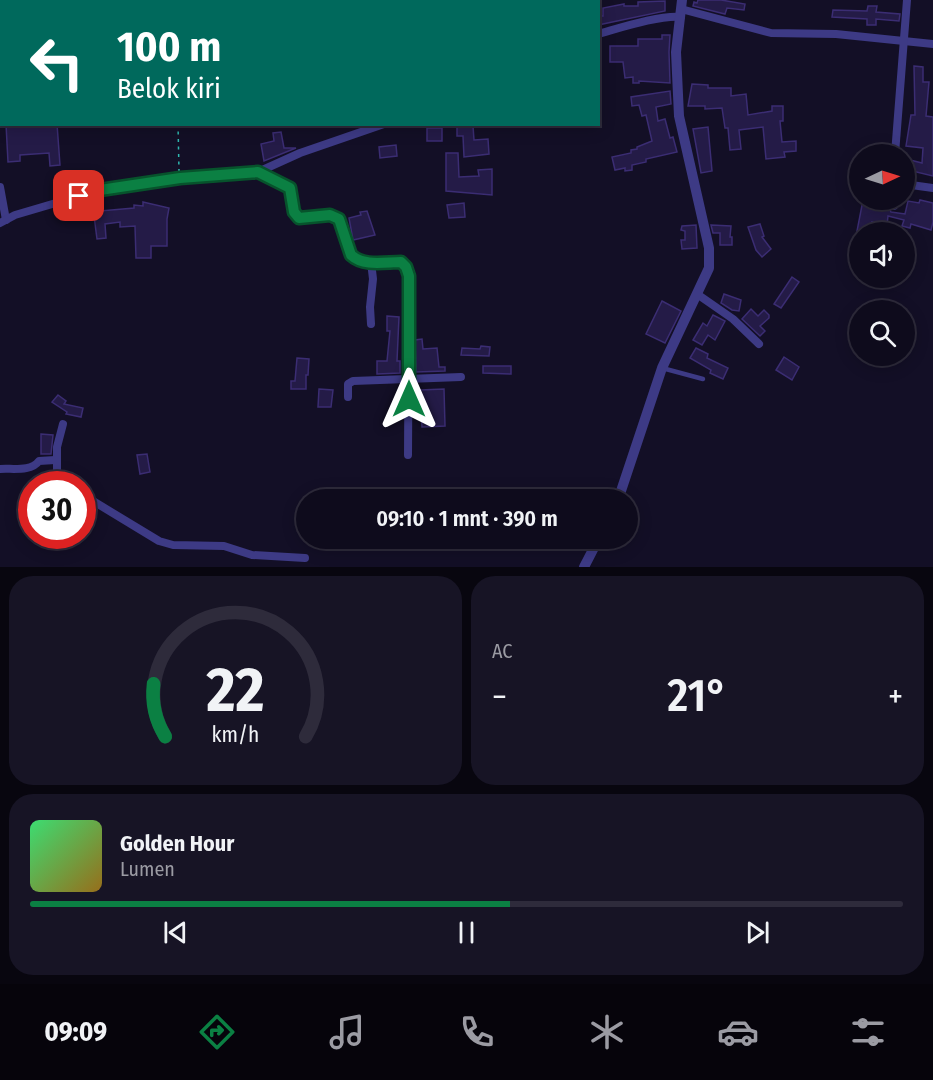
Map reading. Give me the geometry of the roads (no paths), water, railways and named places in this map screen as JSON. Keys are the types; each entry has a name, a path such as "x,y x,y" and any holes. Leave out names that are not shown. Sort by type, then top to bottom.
{"street":[{"path":"896,144 907,0"},
{"path":"681,9 771,33 836,34 933,45"},
{"path":"600,33 672,16 681,9"},
{"path":"622,489 662,368 709,268 710,259 679,116 676,52 681,9"},
{"path":"0,187 3,222 15,215 100,190 180,178 258,172 300,153 378,126"},
{"path":"258,172 290,188 294,212 299,218 330,215 339,219 351,255 359,261 401,262 408,272 410,381 408,455"},
{"path":"915,186 933,188"},
{"path":"371,324 369,308 373,279 372,262"},
{"path":"697,294 733,319 759,344"},
{"path":"348,397 348,384 351,382 461,377"},
{"path":"56,471 55,460 63,424"},
{"path":"0,469 27,468 36,466 39,461 55,460"},
{"path":"96,503 159,542 173,545 224,546 252,555 305,558"},
{"path":"584,567 593,549"}],"lane":[{"path":"662,368 703,379"}]}
